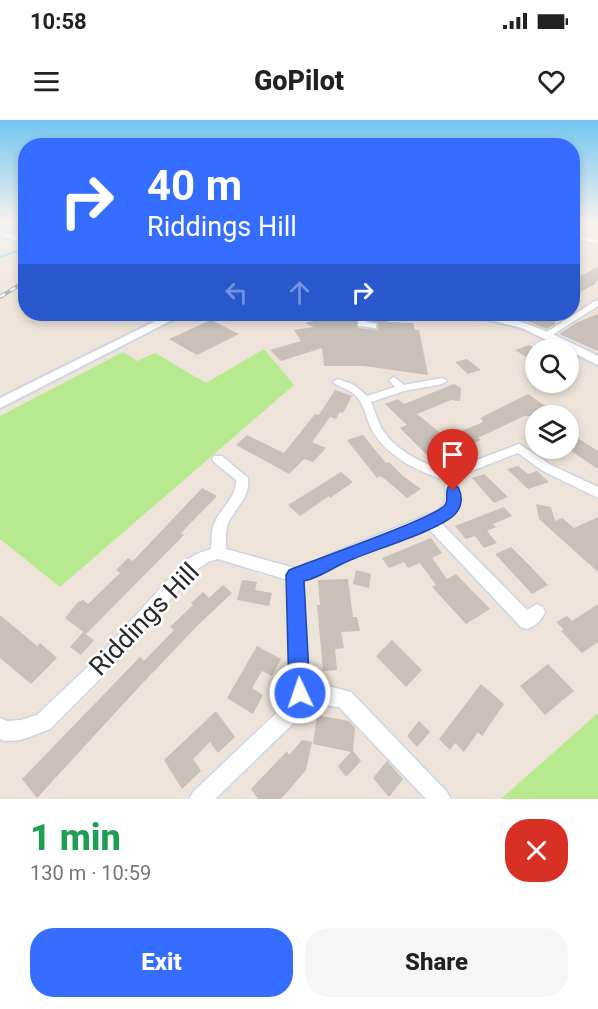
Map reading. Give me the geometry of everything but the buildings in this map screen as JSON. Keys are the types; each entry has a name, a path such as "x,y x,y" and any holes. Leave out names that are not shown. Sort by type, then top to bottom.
{"street":[{"path":"580,314 598,303"},
{"path":"0,404 161,321"},
{"path":"360,321 358,324 373,326"},
{"path":"505,321 546,335 598,361"},
{"path":"546,335 569,321"},
{"path":"366,400 398,384 442,381"},
{"path":"338,382 361,392 366,400 372,422 383,439 399,454 431,471 452,478"},
{"path":"200,799 294,709 300,693 295,575 307,573 340,556 431,522 450,510 454,502 452,478 457,472 519,448 547,468 598,493"},
{"path":"218,459 242,478 244,488 239,500 221,525 218,554"},
{"path":"431,522 527,621 537,612"},
{"name":"Riddings Hill","path":"0,728 5,731 21,730 43,722 103,664 191,565 204,557 218,554 295,575"},
{"path":"300,693 328,695 344,699 440,799"}],"green space":[{"path":"264,349 294,385 60,587 0,539 0,416 123,352 137,361 155,353 206,383"},
{"path":"598,713 598,799 501,799"}],"waterway":[{"path":"0,257 12,253"}],"railway":[{"path":"0,297 18,286"}],"route":[{"path":"300,693 295,575 307,573 340,556 431,522 450,510 454,502 453,491"}]}
